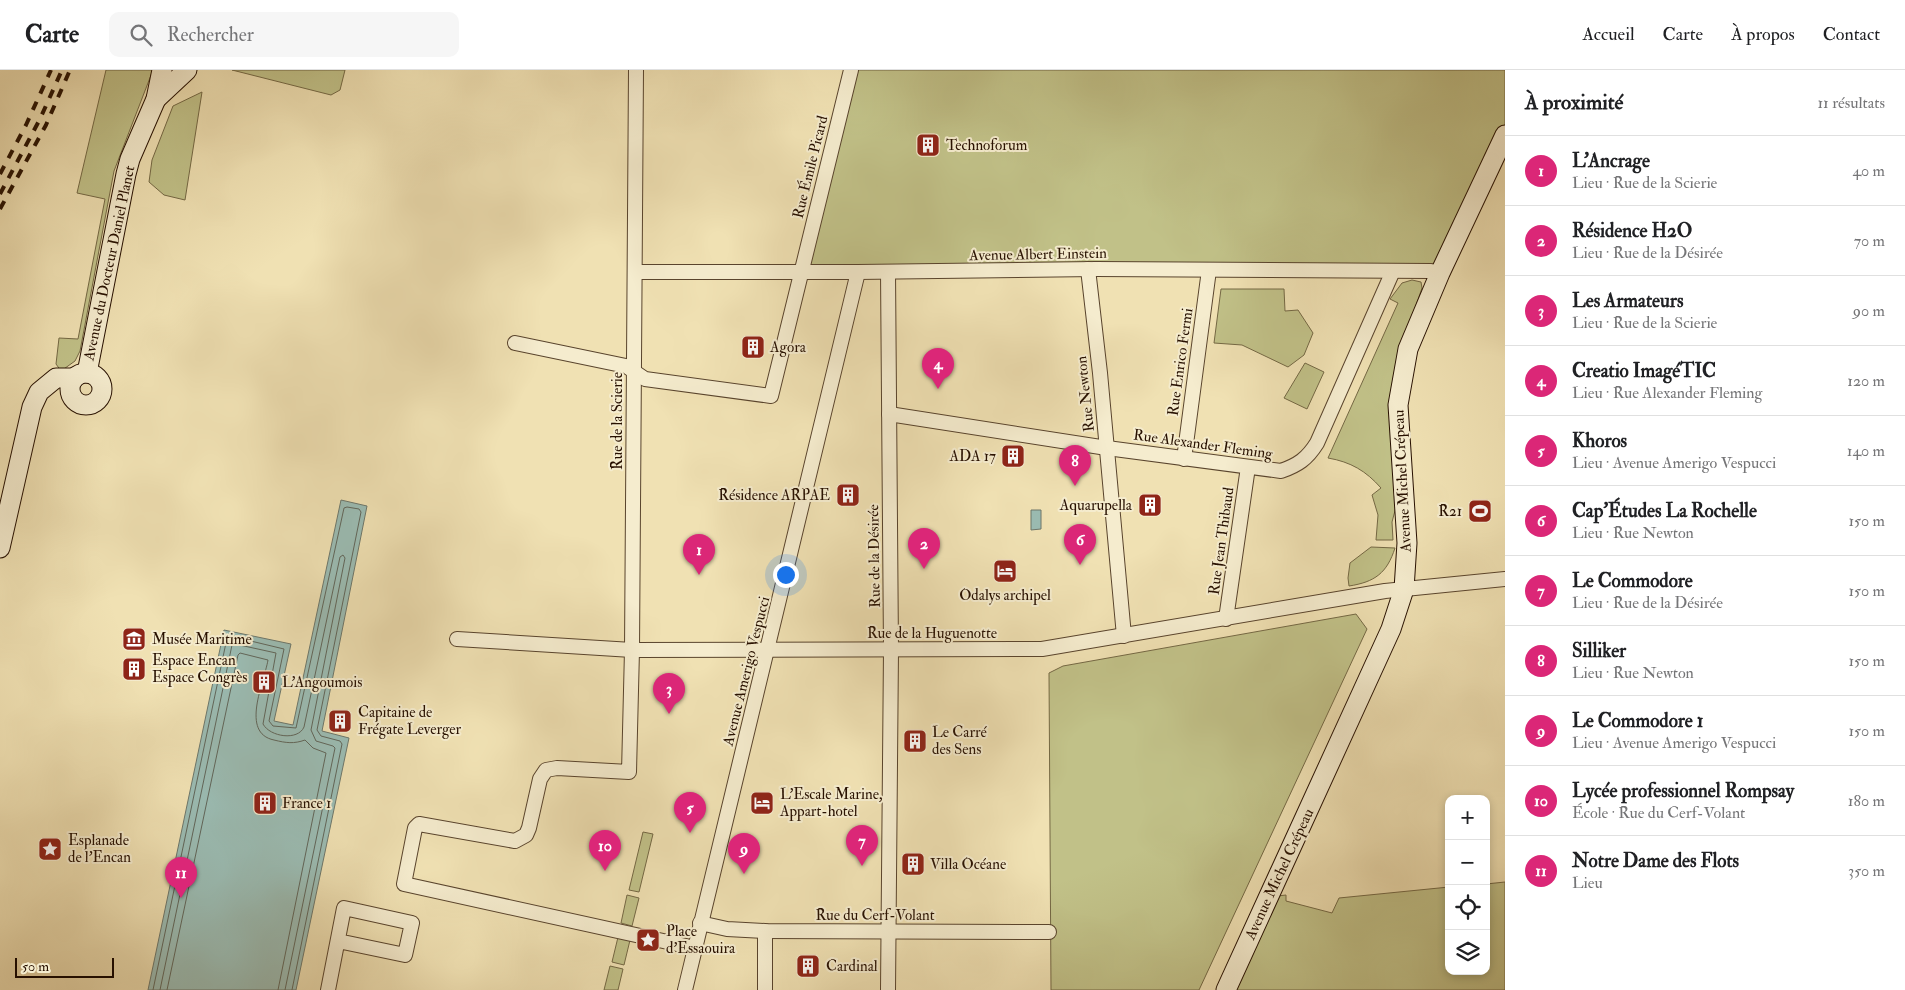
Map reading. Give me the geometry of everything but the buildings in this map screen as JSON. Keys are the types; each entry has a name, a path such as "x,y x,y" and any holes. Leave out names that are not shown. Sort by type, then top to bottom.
{"street":[{"name":"Avenue du Docteur Daniel Planet","path":"0,548 28,422 38,392 49,381 56,378 77,381 130,159 156,99 162,70"},
{"name":"Avenue du Docteur Daniel Planet","path":"156,99 187,70"},
{"name":"Rue de la Scierie","path":"636,70 632,650 629,772 557,768 546,770 540,779 526,835 515,841 419,824 415,828 404,884 695,948"},
{"name":"Rue Émile Picard","path":"634,372 645,379 771,396 851,70"},
{"name":"Avenue Michel Crépeau","path":"1226,990 1391,629 1404,590 1407,543 1398,405 1408,348 1440,273 1505,136"},
{"name":"Avenue Albert Einstein","path":"635,272 888,272 1088,269 1431,271 1440,273"},
{"name":"Rue Newton","path":"1088,269 1124,636"},
{"name":"Rue Enrico Fermi","path":"1184,459 1209,270"},
{"name":"Rue Alexander Fleming","path":"889,414 1106,448 1281,471 1297,465 1309,456 1384,296 1393,271"},
{"name":"Avenue Amerigo Vespucci","path":"685,990 858,272"},
{"name":"Rue de la Désirée","path":"888,272 891,650 888,990"},
{"path":"515,342 626,366 634,372"},
{"name":"Rue Jean Thibaud","path":"1226,619 1248,467"},
{"name":"Rue de la Huguenotte","path":"457,639 632,650 1042,649 1404,590 1505,579"},
{"path":"328,990 344,908 412,923 406,955 338,941"},
{"name":"Rue du Cerf-Volant","path":"700,923 727,928 765,931 1050,932"},
{"path":"765,931 765,990"}],"green space":[{"path":"106,70 153,70 114,171 80,351 75,361 61,371 56,364 59,338 78,339 105,199 77,193"},
{"path":"232,70 345,70 340,90 331,95"},
{"path":"851,70 1505,70 1505,135 1440,273 801,272"},
{"path":"202,92 185,200 164,195 149,182 152,160 173,106"},
{"path":"1412,280 1421,282 1422,288 1406,334 1397,503 1392,522 1393,540 1376,540 1378,515 1372,495 1381,488 1358,468 1328,458 1398,303 1390,299 1402,283"},
{"path":"1221,289 1284,289 1285,311 1298,310 1313,333 1304,355 1288,367 1242,345 1214,343"},
{"path":"1305,363 1324,372 1307,409 1284,398"},
{"path":"1371,547 1395,548 1388,564 1379,575 1366,582 1349,586 1350,563"},
{"path":"1356,614 1367,629 1199,990 1051,990 1049,673 1063,666"},
{"path":"643,832 653,834 639,892 629,890"},
{"path":"1505,882 1505,990 1226,990 1269,897 1286,895 1286,901 1332,913 1339,898 1445,887 1445,975 1490,975 1490,884"},
{"path":"627,895 639,898 632,926 621,923"},
{"path":"619,933 631,936 624,965 612,962"},
{"path":"610,966 623,969 618,990 604,990"}],"water":[{"path":"341,500 367,506 322,731 349,738 296,990 148,990 224,630 291,644 274,721 293,725"},
{"path":"1031,510 1041,510 1041,529 1031,530"}],"railway":[{"path":"0,174 26,125 51,70"},
{"path":"0,194 40,119 62,70"},
{"path":"0,209 46,125 70,70"}],"place":[{"name":"Technoforum","path":"928,145"},
{"name":"Agora","path":"753,347"},
{"name":"Creatio ImagéTIC","path":"938,389"},
{"name":"ADA 17","path":"1013,456"},
{"name":"Silliker","path":"1075,486"},
{"name":"Résidence ARPAE","path":"848,495"},
{"name":"Aquarupella","path":"1150,505"},
{"name":"R21","path":"1480,511"},
{"name":"Cap’Études La Rochelle","path":"1080,565"},
{"name":"Résidence H2O","path":"924,569"},
{"name":"Odalys archipel","path":"1005,571"},
{"name":"L'Ancrage","path":"699,575"},
{"name":"Musée Maritime","path":"134,639"},
{"name":"Espace Encan Espace Congrès","path":"134,669"},
{"name":"L'Angoumois","path":"264,682"},
{"name":"Les Armateurs","path":"669,714"},
{"name":"Capitaine de Frégate Leverger","path":"340,721"},
{"name":"Le Carré des Sens","path":"915,741"},
{"name":"France 1","path":"265,803"},
{"name":"L'Escale Marine, Appart-hotel","path":"762,803"},
{"name":"Khoros","path":"690,833"},
{"name":"Esplanade de l’Encan","path":"50,849"},
{"name":"Villa Océane","path":"913,864"},
{"name":"Le Commodore","path":"862,866"},
{"name":"Lycée professionnel Rompsay","path":"605,871"},
{"name":"Le Commodore 1","path":"744,874"},
{"name":"Notre Dame des Flots","path":"181,898"},
{"name":"Place d'Essaouira","path":"648,940"},
{"name":"Cardinal","path":"808,966"}]}
